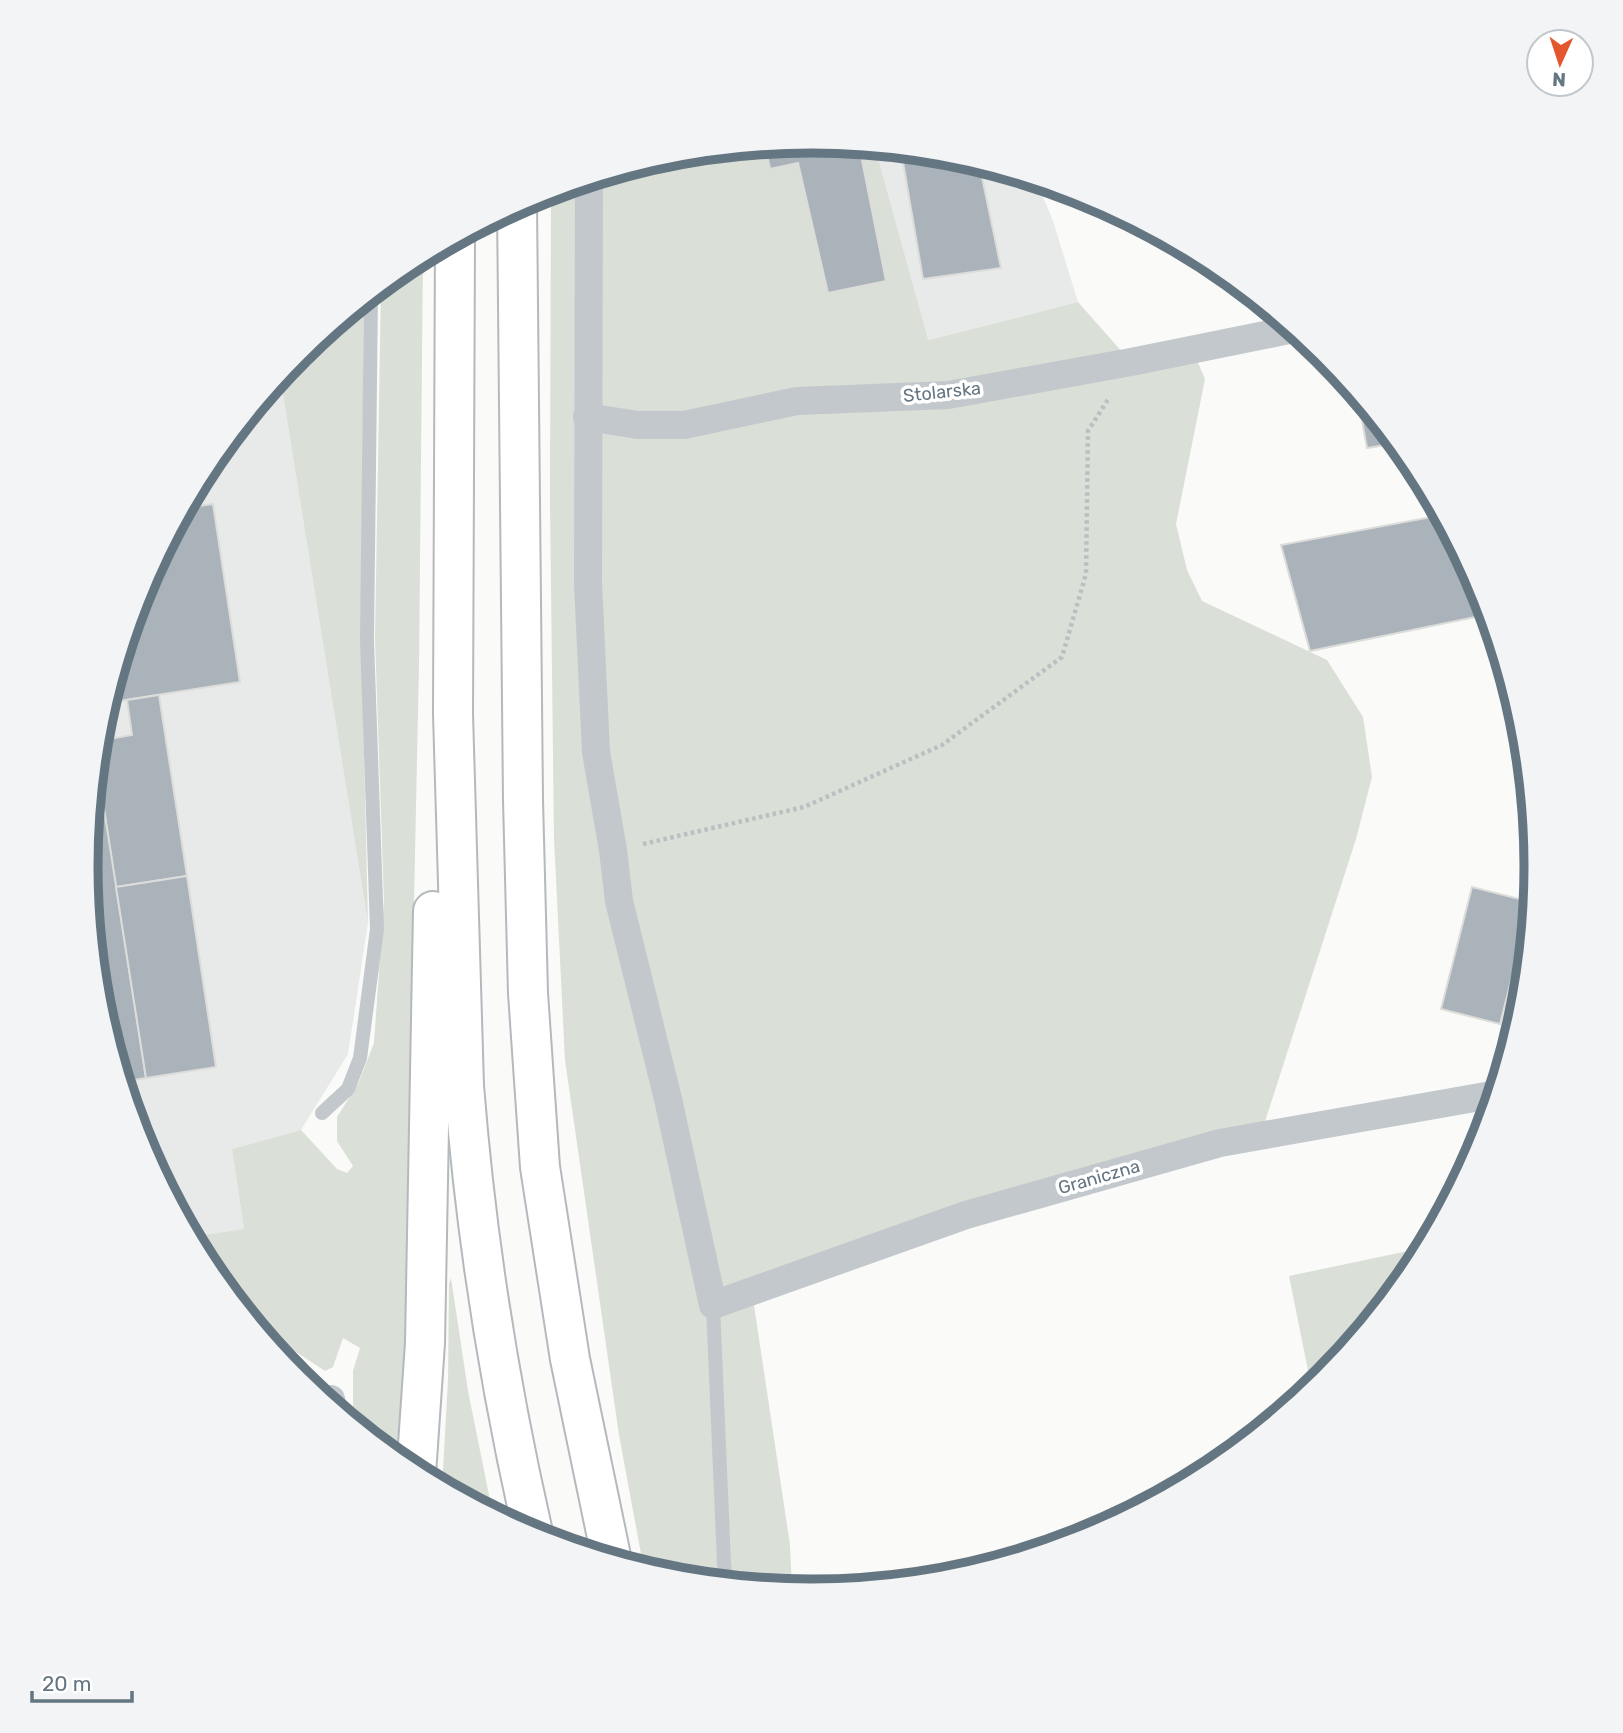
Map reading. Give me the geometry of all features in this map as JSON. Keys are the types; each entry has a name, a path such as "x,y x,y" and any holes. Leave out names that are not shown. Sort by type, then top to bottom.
{"highway":[{"path":"517,217 523,800 528,993 540,1167 569,1359 610,1551"},
{"path":"455,249 453,714 464,1086 472,1186 500,1368 531,1523"},
{"path":"417,1461 425,1343 435,831 453,714"}],"street":[{"path":"589,189 587,583 596,752 619,901 668,1100 713,1306"},
{"name":"Stolarska","path":"587,417 638,425 684,425 797,401 948,395 1131,362 1282,330"},
{"name":"Graniczna","path":"713,1306 966,1215 1220,1143 1487,1096"}],"lane":[{"path":"322,1113 348,1089 360,1058 377,929 367,640 371,305"},
{"path":"713,1306 725,1575"}],"path":[{"path":"613,850 803,807 943,745 1062,657 1086,574 1088,431 1131,362"}],"shaded area":[{"path":"812,153 878,157 928,340 1078,302 1131,362 1192,349 1205,379 1176,524 1187,570 1202,601 1327,660 1363,717 1372,777 1356,839 1260,1137 752,1292 790,1545 792,1579 718,1574 642,1559 619,1435 565,1060 554,839 550,501 551,202 627,177 718,159"},
{"path":"878,157 951,167 1040,191 1053,221 1078,302 927,340"},
{"path":"423,268 419,665 402,1451 353,1413 353,1371 360,1348 343,1338 333,1367 325,1371 277,1340 245,1301 201,1235 244,1229 232,1149 301,1130 337,1169 347,1173 353,1166 337,1141 337,1117 358,1084 374,1043 384,901 375,638 381,297"},
{"path":"364,311 361,622 368,923 282,389"},
{"path":"282,389 368,923 348,1054 301,1130 232,1149 244,1229 201,1235 152,1140 136,1096 122,1051 104,960 98,866 100,820 104,773 122,682 152,593 194,510 218,470 245,432"},
{"path":"1413,1250 1378,1301 1309,1377 1289,1276"},
{"path":"451,1278 468,1391 491,1503 443,1477 448,1380"}],"building":[{"path":"767,155 861,155 886,281 828,293 798,163 770,169"},
{"path":"902,159 981,174 1001,268 923,279"},
{"path":"1360,411 1387,445 1367,448"},
{"path":"213,504 240,682 118,701 152,593 196,506"},
{"path":"1433,517 1471,593 1479,616 1310,651 1281,545"},
{"path":"159,695 187,876 116,887 102,797 110,739 132,735 127,700"},
{"path":"102,796 146,1078 131,1080 122,1051 104,960 98,866"},
{"path":"187,876 216,1067 146,1078 116,887"},
{"path":"1472,887 1524,900 1520,944 1500,1024 1441,1009"}]}
